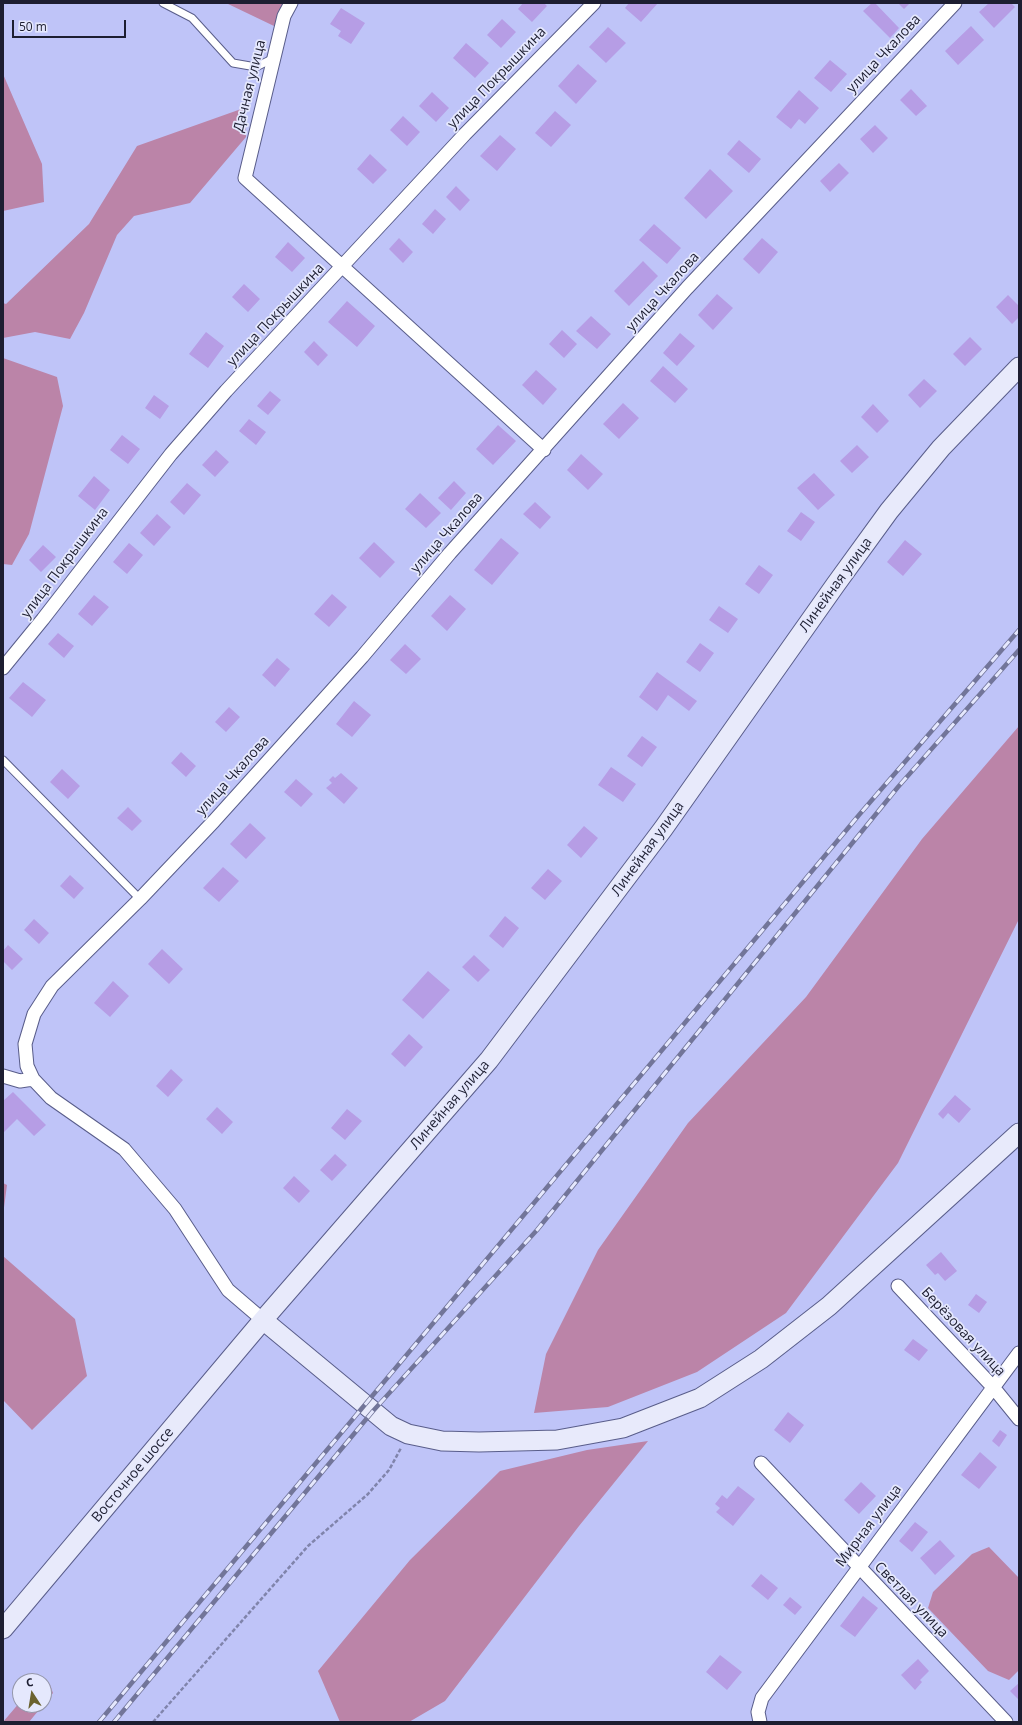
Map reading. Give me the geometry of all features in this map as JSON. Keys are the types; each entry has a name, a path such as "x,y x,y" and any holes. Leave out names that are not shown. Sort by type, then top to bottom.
{"main road":[{"name":"Линейная улица","path":"263,1320 489,1060 658,836 889,511 941,448 1019,368"},
{"path":"263,1320 391,1426 408,1434 442,1441 478,1442 557,1440 623,1428 700,1398 761,1359 829,1306 1019,1133"},
{"name":"Восточное шоссе","path":"3,1630 263,1320"}],"street":[{"name":"Дачная улица","path":"291,3 284,16 245,178 342,268"},
{"name":"улица Покрышкина","path":"3,668 43,619 171,454 226,391 465,134 594,3"},
{"name":"улица Чкалова","path":"33,1079 27,1066 25,1044 34,1014 52,986 140,899 362,657 450,554 687,288 954,3"},
{"path":"342,268 544,450"},
{"path":"3,1076 20,1081 33,1079 51,1098 124,1149 175,1209 228,1290 263,1320"},
{"name":"Берёзовая улица","path":"898,1286 993,1388 1019,1419"},
{"name":"Мирная улица","path":"760,1722 758,1712 762,1698 1019,1353"},
{"name":"Светлая улица","path":"761,1463 858,1568 1006,1722"}],"lane":[{"path":"164,3 192,18 233,64 256,67 274,58"},
{"path":"3,760 140,899"}],"path":[{"path":"153,1722 308,1546 368,1494 381,1480 389,1470 408,1434"}],"shaded area":[{"path":"226,3 283,3 274,26"},
{"path":"3,74 42,164 44,202 3,211"},
{"path":"244,108 246,137 190,203 134,216 117,235 84,313 70,339 35,332 3,338 3,303 6,304 89,224 137,146"},
{"path":"3,358 57,377 63,406 29,534 12,565 3,564"},
{"path":"1019,726 1019,919 898,1163 786,1313 697,1372 608,1407 534,1413 546,1354 598,1250 688,1123 806,997 922,839"},
{"path":"3,1183 7,1185 3,1215"},
{"path":"3,1256 75,1319 87,1376 32,1430 3,1400"},
{"path":"648,1441 579,1526 445,1701 409,1722 340,1722 318,1671 410,1560 500,1471 587,1450"},
{"path":"989,1547 1019,1578 1019,1670 1009,1680 988,1671 928,1608 933,1592 972,1554"},
{"path":"12,1711 12,1713 36,1713 29,1722 3,1722"}],"building":[{"path":"523,3 544,3 547,6 532,22 518,9"},
{"path":"629,3 658,3 641,22 625,8"},
{"path":"872,3 875,3 899,28 890,38 863,11"},
{"path":"898,3 910,3 904,9"},
{"path":"989,3 1011,3 1015,7 994,28 979,12"},
{"path":"341,8 365,23 351,44 338,36 341,31 330,24"},
{"path":"502,19 516,32 501,48 487,35"},
{"path":"971,26 984,40 958,65 945,51"},
{"path":"608,27 626,43 606,63 589,47"},
{"path":"466,43 489,63 475,78 453,58"},
{"path":"830,60 847,74 831,92 814,78"},
{"path":"578,64 597,81 576,104 558,86"},
{"path":"911,89 927,106 916,116 900,100"},
{"path":"799,90 819,108 805,124 799,119 791,129 776,117"},
{"path":"432,92 449,108 436,122 419,106"},
{"path":"555,111 571,125 551,147 535,133"},
{"path":"403,116 420,132 407,146 390,130"},
{"path":"875,125 888,138 873,153 860,139"},
{"path":"500,135 516,149 497,171 480,156"},
{"path":"739,140 761,159 749,173 727,154"},
{"path":"370,154 387,170 373,184 357,169"},
{"path":"839,163 849,173 830,192 820,181"},
{"path":"710,169 733,191 706,219 684,198"},
{"path":"456,186 470,200 460,211 446,197"},
{"path":"435,209 446,219 433,234 422,224"},
{"path":"654,224 681,248 667,264 639,240"},
{"path":"399,238 413,252 403,263 389,249"},
{"path":"762,238 778,252 759,274 743,259"},
{"path":"288,242 305,258 292,272 275,257"},
{"path":"643,261 658,276 629,306 614,291"},
{"path":"244,284 260,299 248,312 232,297"},
{"path":"717,294 733,308 713,330 698,315"},
{"path":"1008,295 1019,306 1019,317 1012,324 996,307"},
{"path":"347,301 375,326 357,347 328,322"},
{"path":"591,316 611,334 597,349 576,331"},
{"path":"562,330 577,344 564,358 549,344"},
{"path":"206,332 224,346 208,368 189,354"},
{"path":"680,333 695,346 677,366 663,353"},
{"path":"970,337 982,349 965,366 953,354"},
{"path":"314,341 328,355 318,366 304,352"},
{"path":"663,366 688,389 675,403 650,381"},
{"path":"536,370 557,389 543,405 522,385"},
{"path":"924,379 937,391 920,408 908,395"},
{"path":"270,391 281,400 268,415 257,406"},
{"path":"154,395 169,406 160,419 145,408"},
{"path":"623,403 639,418 619,439 603,424"},
{"path":"873,404 889,421 877,433 861,417"},
{"path":"249,419 266,432 256,445 239,431"},
{"path":"498,425 516,441 493,465 476,449"},
{"path":"122,435 140,449 128,464 110,450"},
{"path":"857,445 869,457 852,473 840,461"},
{"path":"216,450 229,462 215,477 202,465"},
{"path":"581,454 603,474 588,490 567,470"},
{"path":"814,473 835,495 818,510 797,488"},
{"path":"94,476 110,490 95,510 78,496"},
{"path":"454,481 466,493 451,510 438,498"},
{"path":"187,483 201,495 184,515 170,502"},
{"path":"420,493 441,513 426,528 405,509"},
{"path":"535,502 551,517 540,529 523,514"},
{"path":"801,512 815,522 801,541 787,531"},
{"path":"157,514 171,527 154,546 140,533"},
{"path":"501,538 519,553 492,585 474,570"},
{"path":"905,540 922,554 903,576 887,562"},
{"path":"374,542 395,562 380,578 359,558"},
{"path":"129,543 143,555 127,574 113,562"},
{"path":"43,545 56,557 41,572 29,560"},
{"path":"759,565 773,575 759,594 745,584"},
{"path":"332,594 347,607 329,627 314,614"},
{"path":"94,595 109,607 92,626 78,614"},
{"path":"450,595 466,609 447,631 431,616"},
{"path":"719,606 738,619 728,633 709,620"},
{"path":"58,633 74,646 64,658 48,644"},
{"path":"700,643 714,653 700,672 686,662"},
{"path":"405,644 421,659 406,674 390,660"},
{"path":"277,658 290,669 275,687 262,675"},
{"path":"657,672 697,701 689,711 668,695 657,711 639,697"},
{"path":"23,682 46,700 32,717 9,698"},
{"path":"354,701 371,715 352,737 336,724"},
{"path":"229,707 240,717 226,732 215,722"},
{"path":"642,736 657,747 642,767 627,756"},
{"path":"181,752 196,766 186,777 171,763"},
{"path":"611,767 636,784 623,802 598,785"},
{"path":"62,769 80,786 68,799 50,782"},
{"path":"341,773 358,788 344,804 326,788 332,783 329,780 333,776 335,778"},
{"path":"296,779 313,794 301,807 284,792"},
{"path":"128,807 142,821 132,831 117,818"},
{"path":"250,823 266,838 246,859 230,844"},
{"path":"584,826 598,838 581,858 567,845"},
{"path":"223,867 239,881 219,902 203,888"},
{"path":"548,869 562,881 545,900 531,888"},
{"path":"70,875 84,888 74,899 60,886"},
{"path":"505,916 519,928 503,948 489,936"},
{"path":"34,919 49,933 39,944 24,930"},
{"path":"8,945 23,959 12,970 3,961 3,951"},
{"path":"162,949 183,969 169,984 148,964"},
{"path":"474,955 490,970 478,982 462,967"},
{"path":"428,971 450,990 423,1019 402,1000"},
{"path":"113,981 129,996 110,1017 94,1003"},
{"path":"409,1034 423,1047 405,1067 391,1054"},
{"path":"171,1069 183,1080 168,1097 156,1086"},
{"path":"13,1092 46,1125 34,1136 17,1119 3,1133 3,1101"},
{"path":"955,1095 971,1109 959,1123 948,1113 943,1119 938,1114"},
{"path":"217,1107 233,1122 222,1134 206,1119"},
{"path":"347,1109 362,1121 345,1140 331,1128"},
{"path":"335,1154 347,1165 332,1181 320,1170"},
{"path":"294,1176 310,1191 299,1203 283,1188"},
{"path":"941,1252 957,1271 945,1281 938,1273 935,1275 926,1265"},
{"path":"976,1294 987,1302 979,1313 968,1305"},
{"path":"913,1339 928,1350 919,1361 904,1350"},
{"path":"788,1412 804,1425 790,1443 774,1430"},
{"path":"1000,1430 1007,1435 999,1447 992,1441"},
{"path":"980,1452 997,1467 979,1489 961,1475"},
{"path":"861,1482 876,1496 859,1514 844,1500"},
{"path":"738,1486 755,1499 733,1526 716,1512 720,1508 715,1504 722,1495 727,1499"},
{"path":"915,1522 928,1532 912,1552 899,1541"},
{"path":"940,1540 955,1556 935,1575 920,1558"},
{"path":"761,1574 778,1588 768,1600 751,1586"},
{"path":"863,1596 878,1608 855,1637 840,1626"},
{"path":"790,1597 802,1607 795,1615 783,1605"},
{"path":"720,1655 742,1672 727,1690 706,1672"},
{"path":"918,1659 929,1671 920,1680 922,1682 915,1690 901,1675"},
{"path":"1019,1683 1019,1700 1010,1691"}],"railway":[{"path":"99,1722 859,815 1019,630"},
{"path":"114,1722 373,1411 537,1230 898,787 1019,650"}]}
